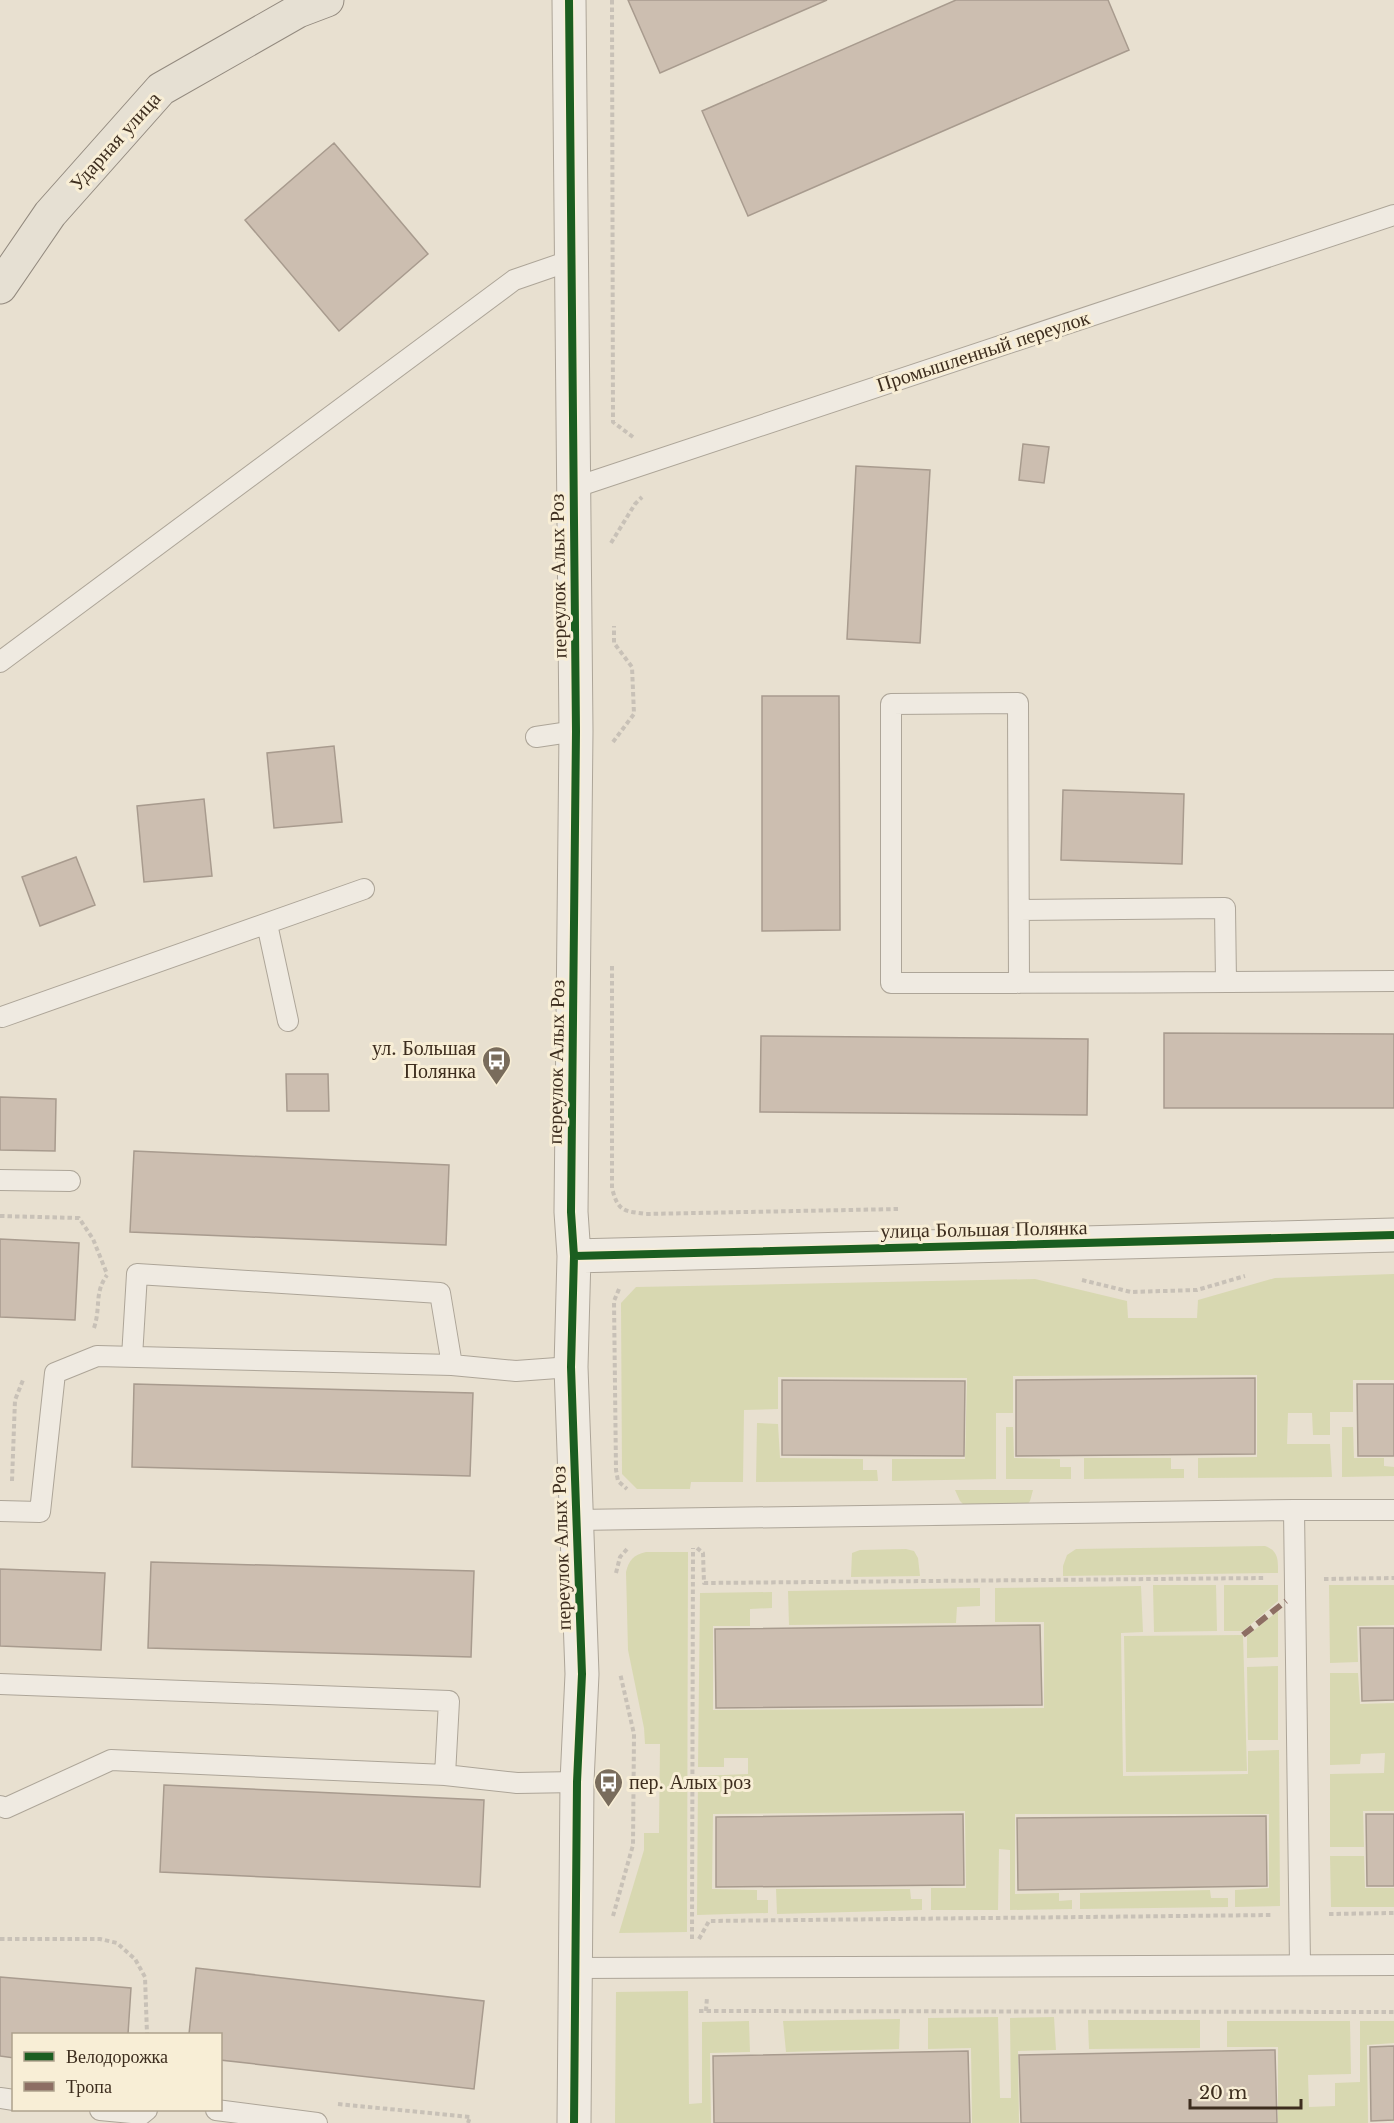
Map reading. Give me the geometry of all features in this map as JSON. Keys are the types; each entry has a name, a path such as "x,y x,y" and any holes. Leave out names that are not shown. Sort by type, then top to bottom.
{"main road":[{"name":"Ударная улица","path":"0,287 50,214 161,89 298,11 327,0"}],"street":[{"name":"переулок Алых Роз","path":"569,0 576,731 571,1212 574,1256 571,1368 582,1674 577,1782 589,1969 574,2123"},
{"name":"улица Большая Полянка","path":"574,1256 1394,1235"}],"lane":[{"name":"Промышленный переулок","path":"573,488 1394,215"},
{"path":"0,662 514,280 572,260"},
{"path":"1019,983 1018,703 891,704 891,983 1019,983 1394,981"},
{"path":"536,737 576,731"},
{"path":"1,1016 364,889"},
{"path":"1019,910 1225,908 1226,982"},
{"path":"267,924 288,1021"},
{"path":"0,1180 70,1181"},
{"path":"132,1357 137,1274 440,1293 452,1365"},
{"path":"0,1511 40,1512 55,1373 97,1356 452,1365 516,1371 571,1368"},
{"path":"1294,1510 1300,1965"},
{"path":"575,1520 1394,1510"},
{"path":"0,1684 449,1701 445,1775"},
{"path":"0,1806 6,1808 111,1760 445,1775 517,1783 577,1782"},
{"path":"589,1969 1394,1965"},
{"path":"222,2110 317,2123"},
{"path":"116,2111 142,2114 145,2111"}],"path":[{"path":"612,0 613,422 642,444 647,492 635,504 611,541 612,552"},
{"path":"612,743 634,714 632,667 614,643 613,620"},
{"path":"612,965 612,1188"},
{"path":"0,1216 79,1218 93,1239 107,1274"},
{"path":"616,1582 620,1557 626,1549 636,1544 634,1497 618,1481 615,1470 614,1301 621,1286"},
{"path":"692,1940 692,1542 703,1553 704,1583 1275,1578"},
{"path":"1324,1590 1324,1578 1394,1578"},
{"path":"589,1969 606,1942 633,1845 634,1734 620,1672"},
{"path":"1326,1914 1394,1913"},
{"path":"681,1940 700,1939 709,1921 1276,1915"},
{"path":"0,1939 100,1939 117,1942 135,1959 145,1977 147,2033"},
{"path":"705,1990 706,2011"},
{"path":"699,2011 1394,2012"},
{"path":"327,2103 470,2117 468,2123"}],"green space":[{"path":"1394,1274 1394,1380 1353,1380 1353,1412 1330,1412 1330,1435 1313,1435 1312,1413 1288,1413 1287,1444 1330,1444 1332,1477 1198,1478 1198,1458 1257,1457 1257,1375 1013,1376 1013,1413 996,1413 996,1479 892,1481 892,1459 965,1459 967,1378 778,1377 778,1409 744,1410 743,1482 691,1482 690,1489 637,1489 622,1474 621,1303 636,1287 1035,1279 1127,1301 1128,1318 1197,1318 1198,1300 1275,1278"},
{"path":"757,1423 778,1424 780,1458 863,1459 863,1470 877,1470 878,1481 756,1482"},
{"path":"1006,1427 1013,1427 1014,1458 1060,1459 1060,1467 1071,1467 1071,1479 1006,1479"},
{"path":"1342,1427 1353,1427 1354,1458 1384,1458 1384,1466 1394,1467 1394,1476 1342,1477"},
{"path":"1084,1458 1171,1458 1171,1469 1184,1469 1184,1478 1084,1479"},
{"path":"955,1490 1033,1490 1026,1506 965,1506"},
{"path":"1265,1546 1275,1554 1278,1561 1278,1573 1063,1576 1063,1566 1067,1555 1076,1549"},
{"path":"906,1549 914,1551 918,1558 920,1576 851,1577 852,1553 860,1550"},
{"path":"646,1552 688,1552 687,1932 619,1933 644,1850 644,1833 659,1833 660,1744 645,1744 644,1728 628,1650 626,1572 632,1559"},
{"path":"1153,1585 1216,1585 1217,1631 1154,1632"},
{"path":"1224,1585 1278,1585 1278,1601 1243,1631 1224,1631"},
{"path":"1329,1585 1394,1585 1394,1625 1357,1626 1358,1662 1330,1663"},
{"path":"1141,1586 1143,1632 1121,1633 1123,1776 1248,1774 1248,1751 1279,1750 1280,1906 1235,1907 1235,1890 1269,1888 1269,1814 1015,1814 1015,1894 1059,1893 1059,1901 1072,1900 1072,1909 1010,1910 1010,1850 999,1849 998,1910 931,1910 931,1888 966,1888 965,1811 713,1814 712,1889 757,1890 757,1900 768,1900 768,1913 697,1915 698,1776 748,1774 748,1758 724,1758 724,1767 698,1767 700,1593 772,1592 772,1608 750,1609 750,1626 713,1626 713,1710 1044,1708 1044,1622 995,1622 995,1588"},
{"path":"980,1588 980,1606 957,1607 956,1623 789,1625 788,1591"},
{"path":"1278,1611 1278,1657 1247,1658 1247,1636"},
{"path":"1243,1635 1247,1771 1126,1772 1124,1636"},
{"path":"1278,1666 1278,1740 1248,1740 1247,1667"},
{"path":"1330,1673 1358,1673 1360,1704 1394,1703 1394,1811 1363,1811 1364,1847 1330,1847 1330,1774 1384,1773 1385,1753 1361,1754 1360,1764 1330,1765"},
{"path":"1330,1856 1364,1856 1365,1888 1394,1888 1394,1907 1331,1907"},
{"path":"776,1889 910,1889 911,1899 922,1899 922,1910 777,1914"},
{"path":"1210,1890 1211,1898 1228,1898 1228,1907 1080,1909 1080,1893"},
{"path":"688,1991 689,2104 702,2103 702,2022 749,2021 750,2052 710,2053 711,2123 615,2123 616,1992"},
{"path":"998,2017 1000,2098 1011,2098 1010,2018 1054,2017 1056,2050 1018,2051 1019,2123 972,2123 971,2048 928,2049 928,2018"},
{"path":"900,2019 899,2049 786,2052 783,2021"},
{"path":"1088,2020 1200,2020 1200,2048 1089,2049"},
{"path":"1227,2021 1350,2021 1351,2074 1308,2075 1309,2107 1335,2106 1335,2083 1360,2082 1360,2021 1394,2021 1394,2043 1367,2045 1368,2123 1278,2123 1278,2047 1227,2047"}],"building":[{"path":"628,0 827,0 660,73"},
{"path":"956,0 1108,0 1129,50 748,216 702,111"},
{"path":"334,143 428,254 339,331 245,220"},
{"path":"1023,444 1049,447 1044,483 1019,480"},
{"path":"856,466 930,470 920,643 847,639"},
{"path":"762,696 839,696 840,930 762,931"},
{"path":"334,746 342,822 274,828 267,753"},
{"path":"1063,790 1184,794 1182,864 1061,860"},
{"path":"204,799 212,876 144,882 137,806"},
{"path":"76,857 95,905 40,926 22,877"},
{"path":"1164,1033 1394,1034 1394,1108 1164,1108"},
{"path":"761,1036 1088,1039 1087,1115 760,1112"},
{"path":"286,1074 328,1074 329,1111 287,1111"},
{"path":"0,1097 56,1099 55,1151 0,1150"},
{"path":"134,1151 449,1165 446,1245 130,1232"},
{"path":"0,1239 79,1243 75,1320 0,1317"},
{"path":"1255,1378 1255,1454 1016,1456 1016,1380"},
{"path":"782,1380 965,1381 964,1456 782,1455"},
{"path":"134,1384 473,1393 470,1476 132,1467"},
{"path":"1357,1384 1394,1384 1394,1456 1358,1456"},
{"path":"151,1562 474,1571 471,1657 148,1648"},
{"path":"0,1569 105,1573 101,1650 0,1646"},
{"path":"1040,1625 1042,1705 716,1708 715,1629"},
{"path":"1360,1628 1394,1628 1394,1700 1362,1701"},
{"path":"164,1785 484,1800 480,1887 160,1872"},
{"path":"963,1814 964,1885 716,1887 716,1817"},
{"path":"1366,1814 1394,1814 1394,1886 1367,1886"},
{"path":"1266,1816 1267,1886 1018,1890 1017,1818"},
{"path":"196,1968 484,2001 474,2089 222,2060 222,2033 189,2033"},
{"path":"0,1977 131,1988 128,2033 12,2033 12,2058 0,2056"},
{"path":"1394,2046 1394,2120 1371,2121 1370,2047"},
{"path":"1275,2050 1277,2123 1021,2123 1019,2055"},
{"path":"968,2051 970,2123 714,2123 713,2056"}],"marked path":[{"path":"1243,1635 1286,1601"}],"cycle path":[{"path":"569,0 576,731 571,1212 574,1256 571,1367 582,1674 577,1782 574,2123"},
{"path":"574,1256 1394,1235"}],"place":[{"name":"ул. Большая Полянка","path":"497,1086"},
{"name":"пер. Алых роз","path":"608,1808"}]}
